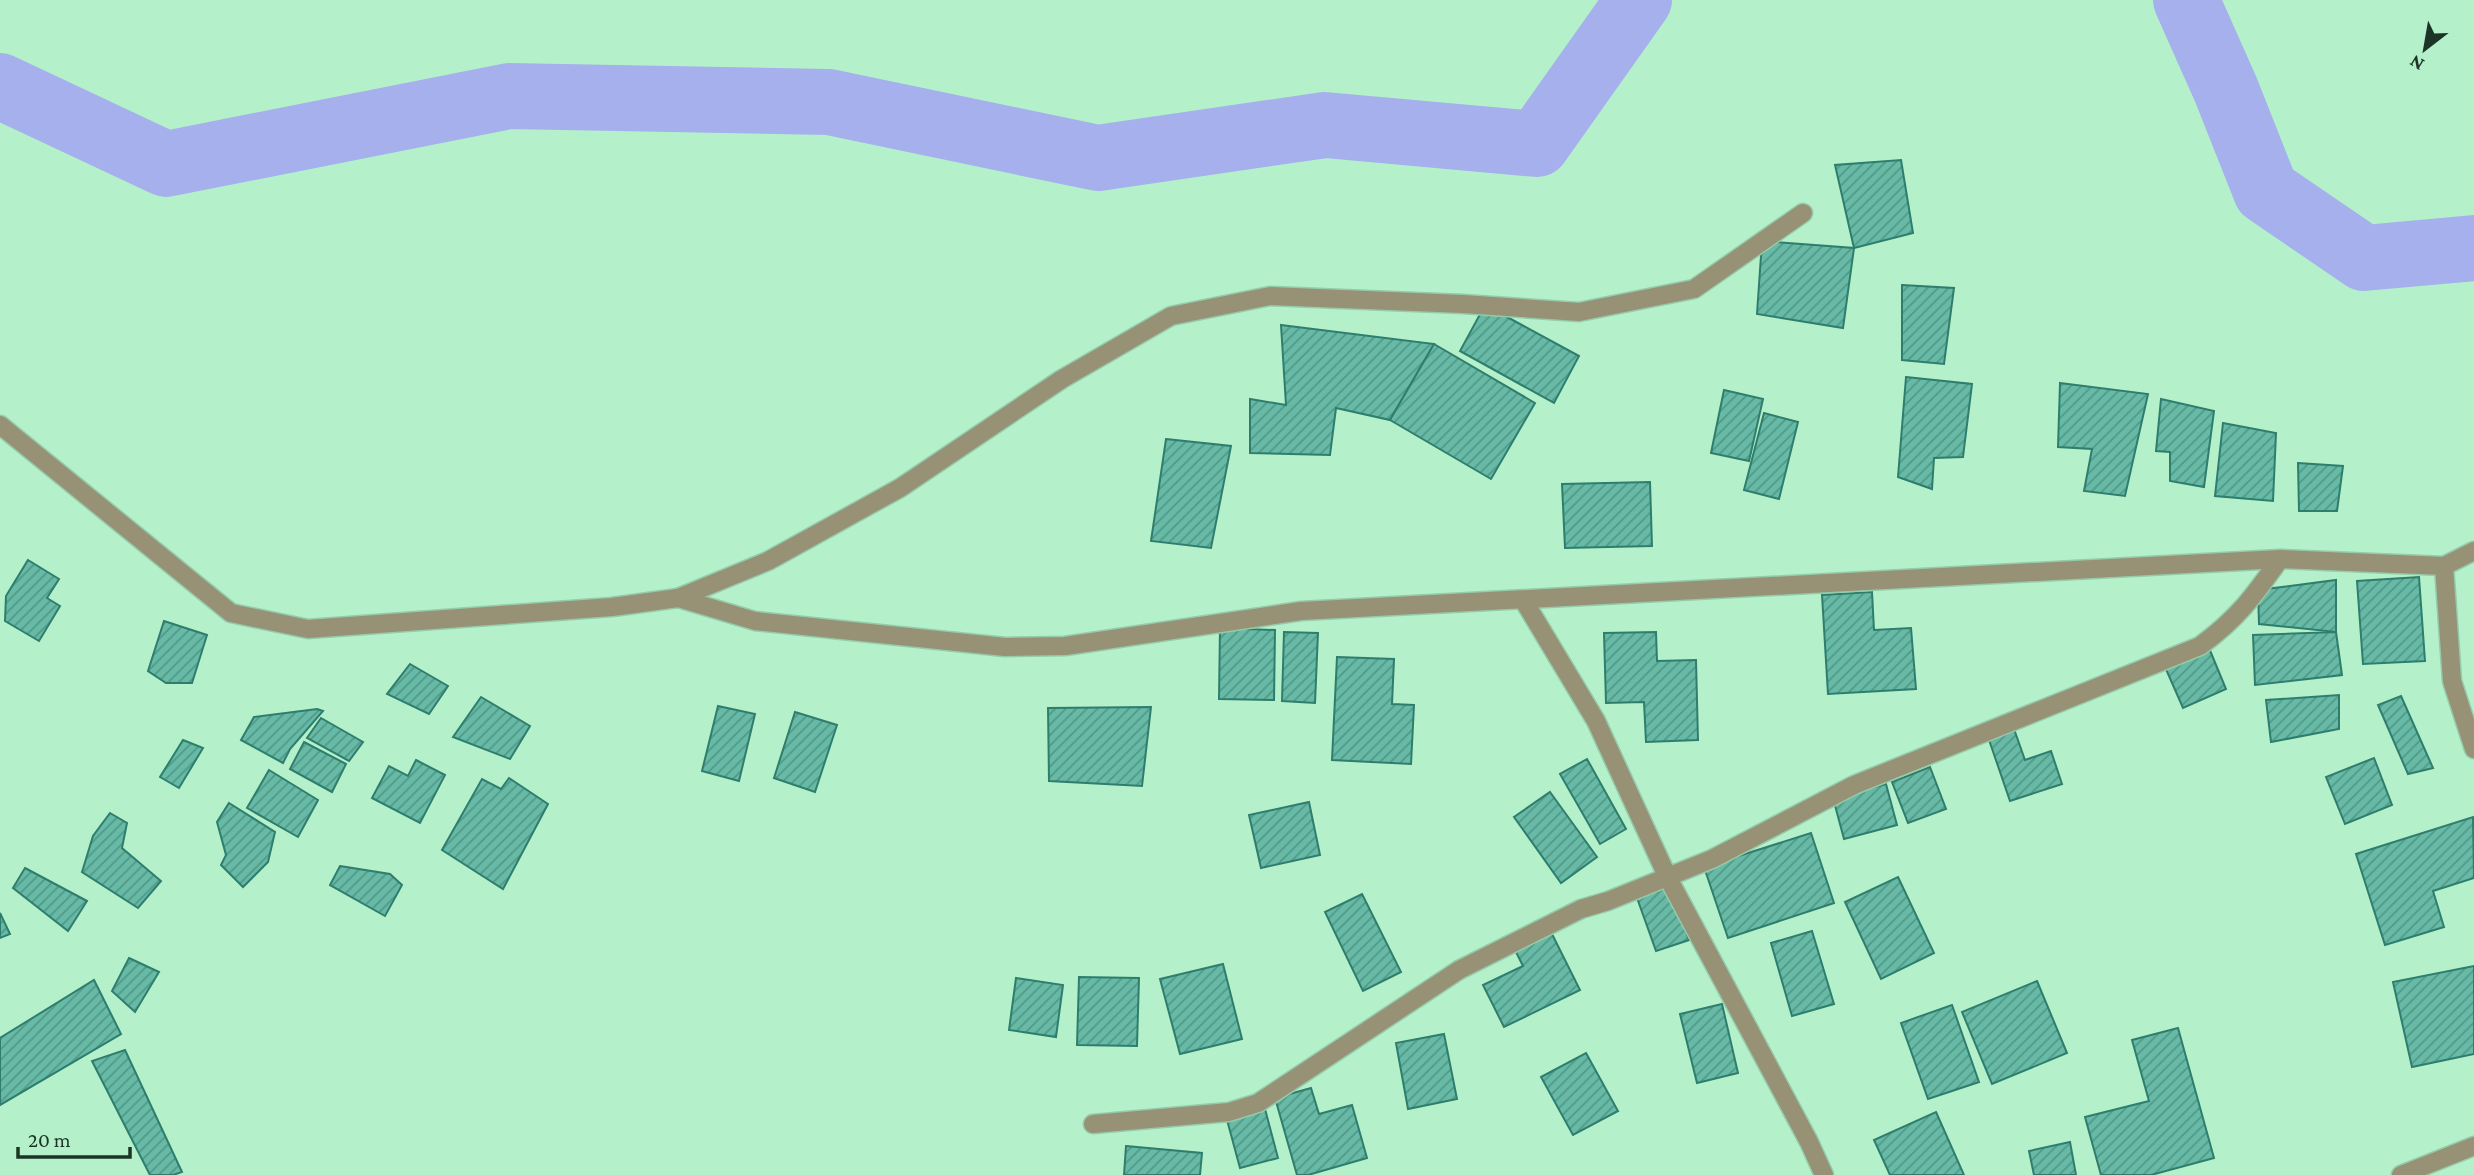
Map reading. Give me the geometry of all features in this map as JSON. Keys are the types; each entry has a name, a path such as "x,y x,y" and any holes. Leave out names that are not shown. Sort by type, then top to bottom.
{"street":[{"path":"0,425 231,613 309,629 612,607 678,598 768,561 900,488 1062,379 1171,316 1270,296 1579,312 1694,289 1803,213"},
{"path":"678,598 755,621 1034,648 1065,646 1301,611 2280,559 2444,566 2474,551"},
{"path":"1093,1125 1229,1112 1258,1103 1459,970 1581,909 1608,901 1712,859 1854,785 2200,646 2227,627 2243,611 2280,559"},
{"path":"2444,566 2452,681 2474,749"},
{"path":"1524,601 1597,721 1668,878 1824,1175"},
{"path":"2401,1175 2474,1146"}],"building":[{"path":"1901,160 1913,233 1854,248 1835,165"},
{"path":"1762,241 1854,248 1843,328 1757,314"},
{"path":"1902,285 1954,288 1944,364 1902,360"},
{"path":"1485,305 1579,356 1554,403 1460,351"},
{"path":"1281,325 1434,344 1390,420 1336,408 1330,455 1250,453 1250,399 1286,405"},
{"path":"1434,344 1535,403 1491,479 1390,420"},
{"path":"1906,377 1972,384 1963,457 1934,458 1932,489 1898,477"},
{"path":"2060,383 2148,394 2125,496 2084,491 2092,449 2058,447"},
{"path":"1724,390 1763,399 1749,461 1711,453"},
{"path":"2161,399 2214,411 2204,487 2170,481 2170,452 2156,451"},
{"path":"1764,413 1798,422 1779,499 1744,490"},
{"path":"2223,423 2276,433 2273,501 2215,496"},
{"path":"1166,439 1231,446 1211,548 1151,541"},
{"path":"2298,463 2343,466 2337,511 2299,511"},
{"path":"1650,482 1652,546 1565,548 1562,484"},
{"path":"28,560 59,579 47,598 60,606 39,641 5,621 6,596"},
{"path":"2419,577 2425,661 2363,664 2357,581"},
{"path":"2336,580 2336,632 2259,624 2258,590"},
{"path":"1872,592 1874,630 1911,628 1916,689 1828,694 1822,595"},
{"path":"164,621 207,635 192,683 166,683 148,671"},
{"path":"1220,628 1275,630 1274,700 1219,699"},
{"path":"1284,632 1318,633 1315,703 1282,701"},
{"path":"1656,632 1657,661 1696,660 1698,740 1646,742 1644,702 1606,703 1604,633"},
{"path":"2336,632 2342,675 2255,685 2253,635"},
{"path":"2209,648 2226,689 2183,708 2165,667"},
{"path":"1337,657 1394,659 1392,704 1414,705 1411,764 1332,760"},
{"path":"410,664 448,686 429,714 387,694"},
{"path":"2339,695 2339,729 2271,742 2266,700"},
{"path":"2401,696 2433,768 2408,774 2378,705"},
{"path":"481,697 530,726 510,759 453,737"},
{"path":"718,706 755,714 739,781 702,771"},
{"path":"1151,707 1142,786 1049,781 1048,708"},
{"path":"317,709 323,711 290,749 283,763 241,740 254,717"},
{"path":"795,712 837,725 815,792 774,778"},
{"path":"321,718 363,742 349,761 307,738"},
{"path":"2014,729 2025,760 2051,751 2062,784 2010,801 1988,737"},
{"path":"183,740 203,748 179,788 160,777"},
{"path":"304,742 346,764 332,792 290,769"},
{"path":"2374,758 2392,805 2345,824 2326,777"},
{"path":"1587,759 1626,829 1600,844 1560,774"},
{"path":"416,760 445,775 420,823 372,798 389,766 408,776"},
{"path":"1930,767 1946,809 1908,823 1892,782"},
{"path":"269,770 318,800 298,837 247,808"},
{"path":"509,778 548,804 503,889 442,850 482,779 501,789"},
{"path":"1886,784 1897,825 1844,839 1833,798"},
{"path":"1550,792 1597,857 1561,883 1514,817"},
{"path":"1309,802 1320,855 1261,868 1249,815"},
{"path":"229,803 275,832 268,862 243,887 221,865 226,855 217,822"},
{"path":"110,813 127,823 122,848 161,881 138,908 82,872 93,836"},
{"path":"2473,817 2474,878 2433,891 2444,927 2385,945 2356,854"},
{"path":"1811,833 1834,903 1728,938 1704,867"},
{"path":"340,866 390,874 402,885 385,916 330,885"},
{"path":"25,868 87,901 68,931 13,888"},
{"path":"1898,877 1934,953 1881,979 1845,902"},
{"path":"1670,887 1689,940 1656,951 1637,898"},
{"path":"1362,894 1401,972 1363,991 1325,912"},
{"path":"0,913 10,934 0,938"},
{"path":"1812,931 1834,1004 1792,1016 1771,943"},
{"path":"1551,932 1580,990 1504,1027 1483,985 1523,966 1515,950"},
{"path":"129,958 159,972 135,1012 112,991"},
{"path":"1223,964 1242,1039 1180,1054 1160,979"},
{"path":"2474,966 2474,1054 2412,1067 2393,982"},
{"path":"1079,977 1139,978 1137,1046 1077,1045"},
{"path":"1016,978 1063,985 1056,1037 1009,1030"},
{"path":"94,980 121,1034 0,1105 0,1038"},
{"path":"2037,981 2067,1053 1992,1084 1962,1012"},
{"path":"1722,1004 1738,1073 1697,1083 1680,1014"},
{"path":"1952,1005 1979,1082 1928,1099 1901,1023"},
{"path":"2178,1028 2214,1158 2151,1175 2101,1175 2085,1117 2149,1101 2132,1040"},
{"path":"1444,1034 1457,1099 1408,1109 1396,1043"},
{"path":"125,1050 182,1172 173,1175 150,1175 92,1061"},
{"path":"1586,1053 1618,1111 1573,1135 1541,1077"},
{"path":"1311,1088 1319,1114 1352,1105 1367,1158 1308,1175 1297,1175 1275,1098"},
{"path":"1265,1109 1278,1158 1240,1168 1227,1120"},
{"path":"1936,1112 1964,1175 1890,1175 1874,1140"},
{"path":"2070,1142 2076,1175 2034,1175 2029,1151"},
{"path":"1126,1146 1202,1153 1200,1175 1124,1175"}],"waterway":[{"path":"0,86 166,164 509,96 829,102 1098,158 1325,125 1537,144 1639,0"},
{"path":"2186,0 2226,90 2266,191 2364,258 2474,248"}]}
